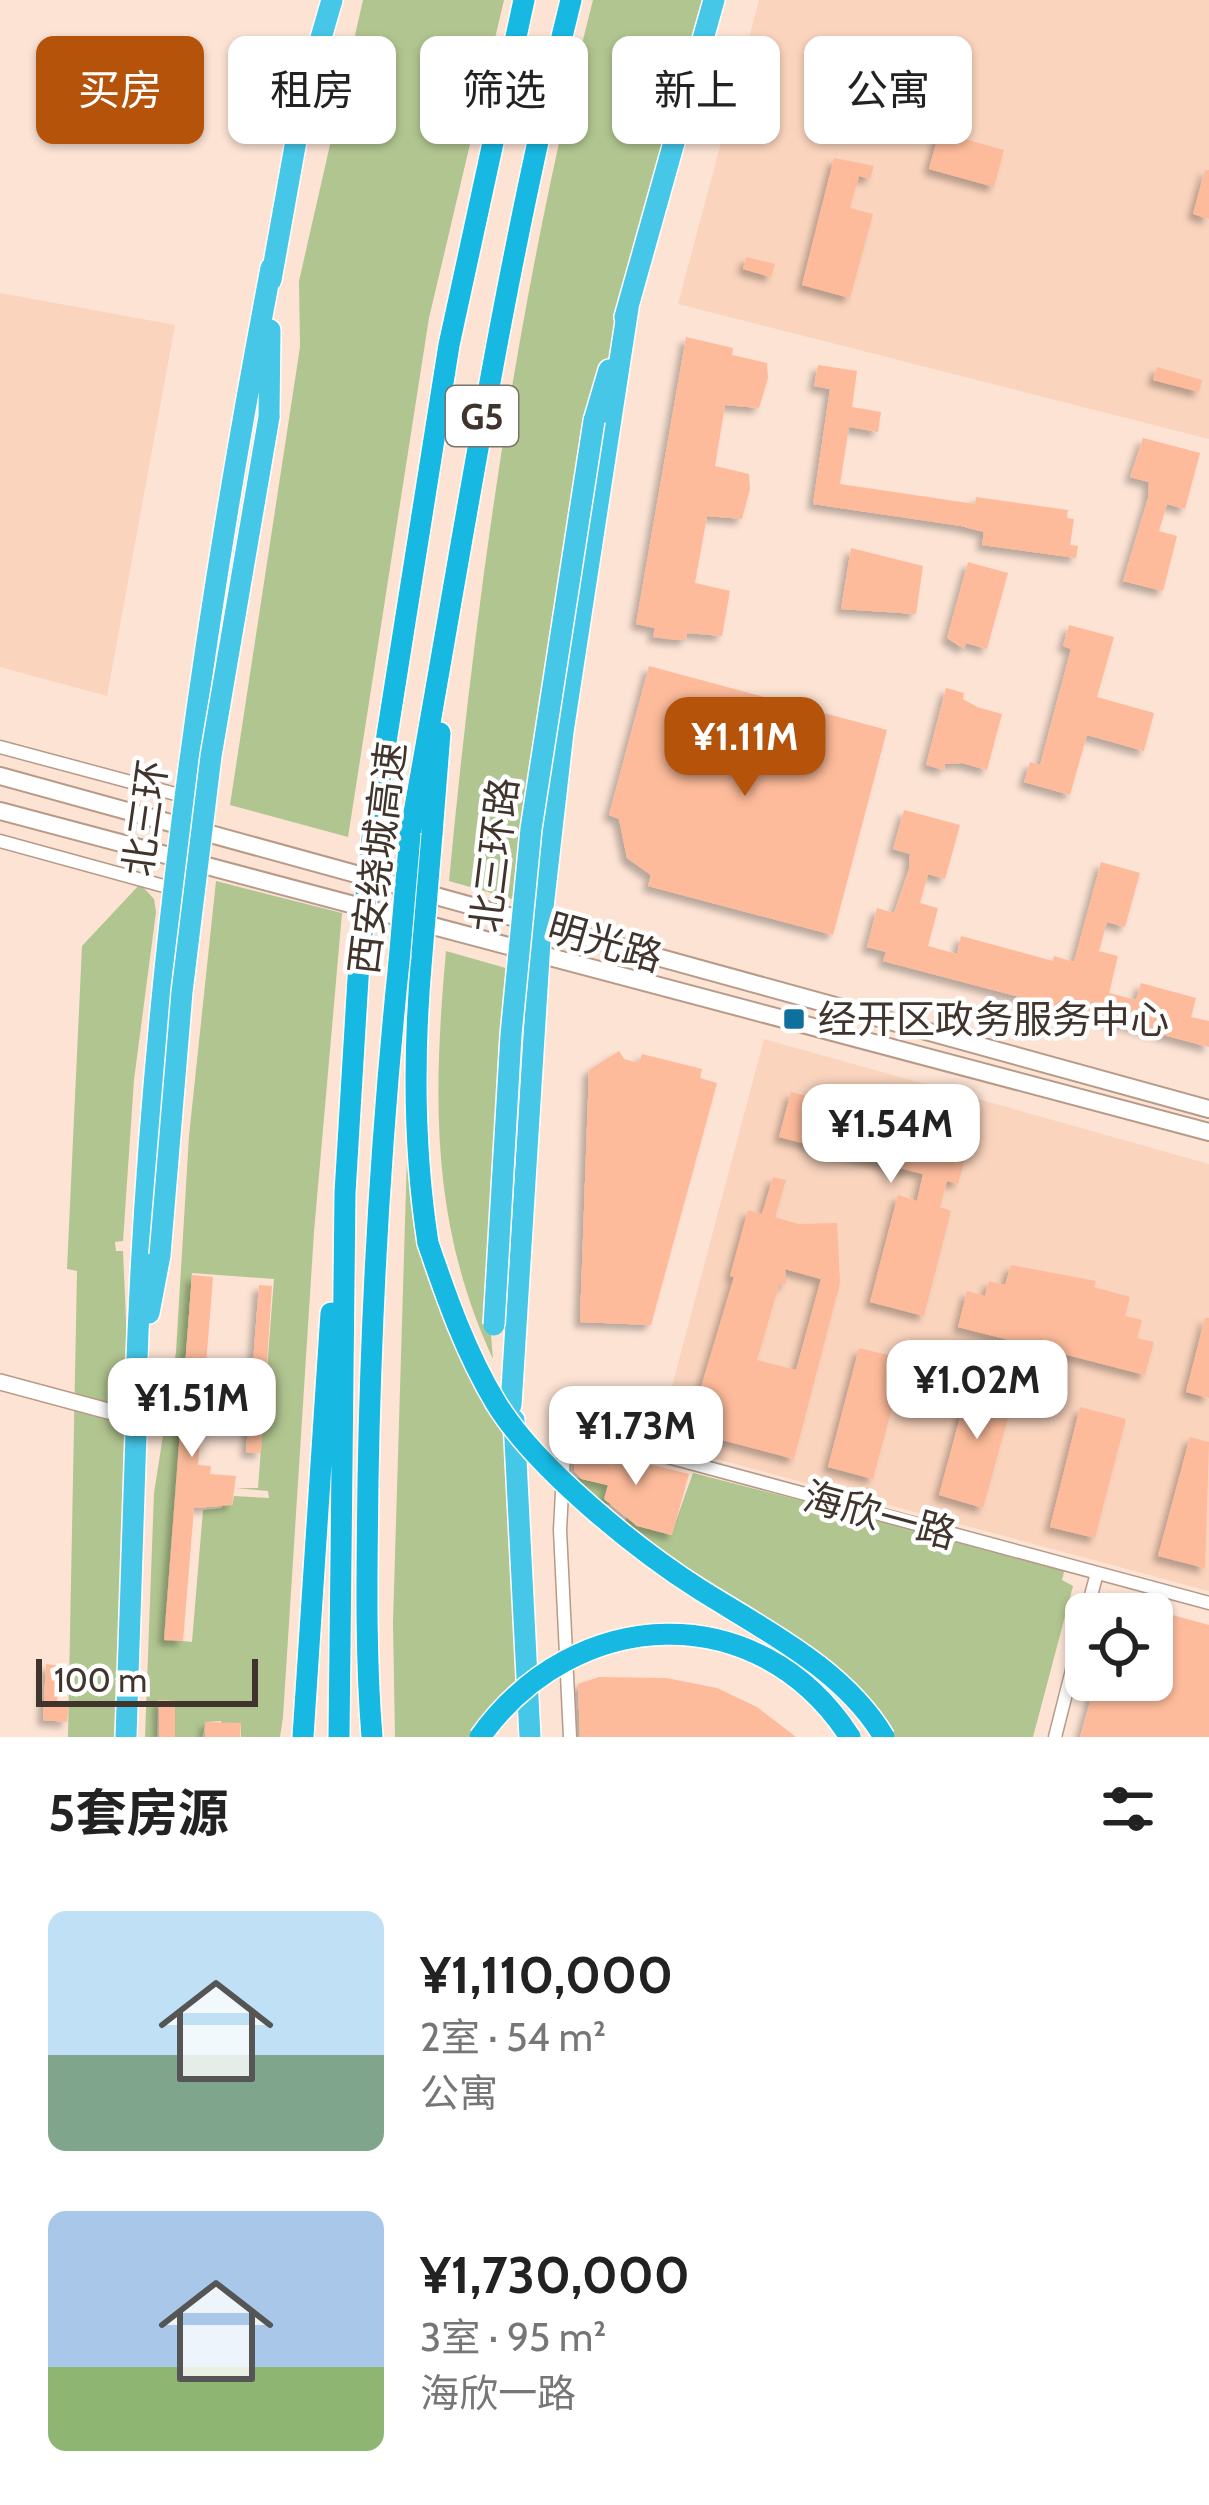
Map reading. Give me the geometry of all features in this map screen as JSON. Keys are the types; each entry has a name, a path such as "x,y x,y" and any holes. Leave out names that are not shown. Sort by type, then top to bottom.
{"highway":[{"path":"126,1737 136,1384 160,1255 182,992 211,756 268,417 271,268 304,96 332,0"},
{"name":"西安绕城高速","path":"339,1737 345,1193 359,962 375,811 448,345 524,0"},
{"name":"西安绕城高速","path":"372,1737 366,1666 370,1371 383,1117 399,962 491,355 571,0"},
{"name":"北三环路","path":"530,1737 511,1405 494,1324 511,1036 531,829 594,422 714,0"},
{"name":"北三环","path":"136,1384 142,1199 173,858 236,455 271,268"},
{"path":"511,1405 541,925 563,732 628,308"},
{"path":"421,834 416,1142 428,1243 454,1322 498,1407 560,1476 622,1534 828,1675 871,1716 884,1737"},
{"path":"303,1737 324,1382 345,1193"},
{"path":"480,1737 541,1673 588,1648 636,1634 684,1634 734,1644 789,1669 850,1737"}],"main road":[{"name":"明光路","path":"0,776 1209,1109"},
{"name":"明光路","path":"0,811 1209,1132"}],"street":[{"path":"0,747 183,796"},
{"path":"0,841 171,889"},
{"path":"0,1382 134,1418"},
{"name":"海欣一路","path":"570,1737 560,1530 565,1435 594,1438 1209,1603"},
{"path":"1092,1593 1097,1573"},
{"path":"1055,1737 1065,1697"}],"shaded area":[{"path":"759,0 1209,0 1209,439 678,304 721,144 780,144 780,36 749,36"},
{"path":"0,293 175,325 107,696 0,667"},
{"path":"764,1039 1209,1164 1209,1591 657,1443"}],"green space":[{"path":"363,0 504,0 496,36 420,36 420,144 470,144 429,318 348,837 230,805 300,347 299,281 330,144 396,144 396,36 355,36"},
{"path":"593,0 706,0 697,36 612,36 612,144 670,144 639,267 597,398 523,902 449,881 487,548 522,328 559,144 588,144 584,36"},
{"path":"216,881 342,913 314,1232 280,1737 241,1737 241,1723 222,1729 221,1721 206,1722 202,1737 175,1737 175,1701 158,1700 157,1737 145,1737 154,1493 176,1352 189,1136","holes":["192,1273 274,1279 258,1488 236,1488 268,1491 269,1498 234,1496 232,1506 223,1496 222,1508 203,1510 192,1642 165,1639"]},
{"path":"140,884 154,899 156,912 134,1080 123,1241 115,1242 116,1251 123,1251 130,1411 118,1737 68,1737 77,1271 67,1269 82,946"},
{"path":"446,951 513,970 490,1323 493,1359 457,1258 441,1159 439,1057"},
{"path":"407,1156 444,1309 512,1436 516,1683 469,1737 395,1737 393,1623"},
{"path":"568,1443 651,1466 635,1525 671,1535 693,1473 1065,1568 1062,1580 1073,1586 1071,1593 1065,1593 1065,1616 1033,1737 883,1737 862,1703 622,1530 629,1510 603,1503 600,1512 565,1475 631,1491 634,1476 566,1458"}],"building":[{"path":"972,141 1004,150 994,187 929,169 936,144"},
{"path":"834,158 874,166 870,179 859,176 850,208 873,214 850,298 802,285"},
{"path":"1205,170 1209,170 1209,219 1193,214"},
{"path":"746,257 775,264 771,277 743,269"},
{"path":"686,337 733,348 732,355 767,363 768,378 759,408 725,405 715,466 749,474 750,489 742,519 707,516 695,583 730,591 722,636 687,633 686,640 653,637 655,628 636,624"},
{"path":"818,365 857,371 852,407 881,412 878,432 849,427 840,484 975,504 976,497 1068,510 1067,518 1074,519 1070,545 1078,546 1076,558 982,545 984,532 961,526 813,504 830,389 814,386"},
{"path":"1157,367 1202,380 1199,392 1153,380"},
{"path":"1143,438 1200,453 1185,509 1167,504 1159,531 1177,536 1163,591 1123,581 1148,498 1149,482 1130,477"},
{"path":"851,548 923,566 916,614 841,609"},
{"path":"968,562 1008,573 987,649 966,643 964,649 947,638"},
{"path":"1069,625 1114,637 1097,697 1154,713 1144,751 1087,735 1070,795 1024,782 1030,762 1040,765 1071,649 1063,646"},
{"path":"649,666 887,730 833,935 648,886 651,875 627,858 619,819 609,815"},
{"path":"946,688 964,693 963,699 977,707 1002,714 987,770 962,763 945,764 944,770 926,765"},
{"path":"904,810 960,825 945,879 928,874 920,903 938,908 928,946 957,954 961,936 1053,961 1054,956 1074,962 1101,862 1140,873 1125,927 1107,922 1099,951 1118,956 1109,993 1136,1000 1141,983 1196,998 1191,1017 1209,1021 1209,1047 883,961 886,952 867,947 877,908 894,913 909,869 910,854 893,849"},
{"path":"619,1051 624,1059 639,1063 642,1054 702,1069 700,1078 717,1083 651,1325 580,1322 589,1070"},
{"path":"791,1092 856,1109 858,1103 970,1140 958,1184 947,1181 940,1207 951,1211 924,1316 870,1302 898,1195 917,1201 923,1174 779,1137"},
{"path":"773,1177 786,1180 775,1217 798,1224 837,1223 840,1283 794,1459 688,1431 734,1277 730,1276 748,1210 762,1214","holes":["785,1269 821,1279 796,1370 757,1360 779,1285 786,1284"]},
{"path":"1011,1265 1096,1281 1094,1287 1130,1297 1125,1316 1142,1320 1137,1338 1154,1342 1145,1375 958,1327 967,1291 985,1296 989,1281 1005,1285"},
{"path":"192,1275 213,1277 198,1465 211,1466 210,1474 236,1476 232,1505 194,1508 183,1641 164,1640"},
{"path":"259,1285 272,1286 261,1453 246,1452"},
{"path":"1205,1318 1209,1318 1209,1398 1186,1392"},
{"path":"859,1348 905,1359 873,1479 828,1467"},
{"path":"971,1377 1016,1389 983,1508 939,1495"},
{"path":"1080,1407 1126,1419 1095,1538 1050,1527"},
{"path":"1190,1437 1209,1442 1205,1568 1158,1556"},
{"path":"575,1446 689,1474 672,1535 637,1526 604,1499 608,1485 582,1479 574,1471"},
{"path":"1173,1615 1209,1625 1209,1737 1080,1737 1090,1701 1173,1701"},
{"path":"46,1664 60,1666 57,1701 69,1702 67,1722 43,1720"},
{"path":"599,1677 666,1678 717,1688 757,1707 796,1737 580,1737 578,1684"},
{"path":"159,1700 175,1701 175,1737 159,1737"},
{"path":"205,1722 241,1723 240,1737 205,1737"}],"place":[{"name":"经开区政务服务中心","path":"794,1019"}]}
